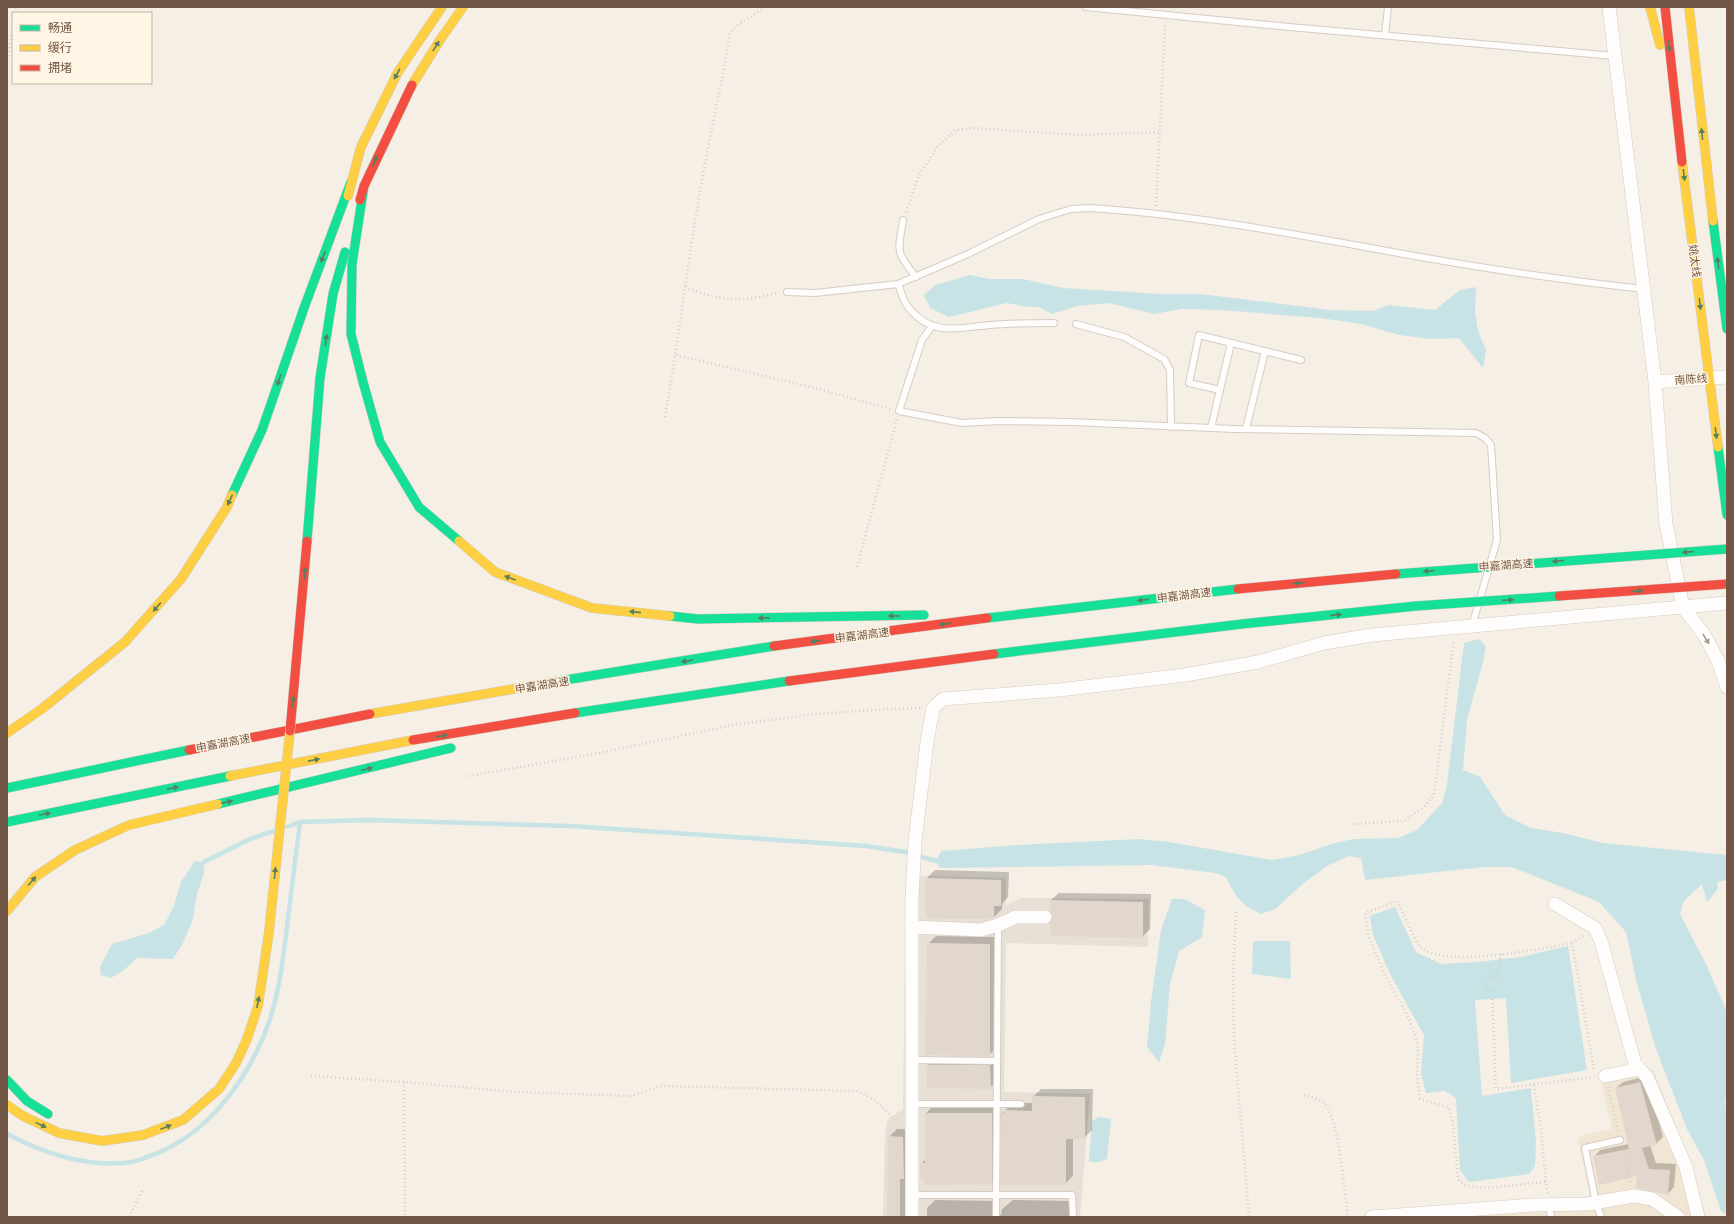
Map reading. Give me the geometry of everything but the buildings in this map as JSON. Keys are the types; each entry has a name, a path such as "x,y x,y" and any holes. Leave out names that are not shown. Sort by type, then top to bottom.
{"main road":[{"path":"330,267 361,147 398,72 442,7"},
{"path":"308,410 333,294 364,186 409,90 440,40 463,7"},
{"path":"1650,7 1675,108"},
{"name":"姚太线","path":"1665,7 1675,108 1727,515"},
{"name":"姚太线","path":"1689,7 1705,158 1727,329"},
{"path":"7,733 43,708 125,642 181,579 227,507 262,430 304,308 351,182"},
{"path":"364,186 352,264 351,334 380,442 419,507 495,572 592,608 698,619 1031,613"},
{"path":"323,297 327,282"},
{"path":"7,1105 23,1116 58,1134 102,1141 143,1135 184,1120 219,1089 236,1064 247,1040 258,1006 270,924 299,642 316,378 313,364"},
{"name":"申嘉湖高速","path":"7,788 406,707 779,646 1031,613 1238,589 1431,571 1727,549"},
{"path":"7,822 340,755 484,728 640,702 1035,647 1416,606 1727,584"},
{"path":"517,732 640,702"},
{"path":"276,743 278,719"},
{"path":"7,911 35,876 75,850 129,825 464,745"},
{"path":"271,798 275,758"},
{"path":"7,1080 27,1101 55,1118"}],"street":[{"path":"1610,7 1655,382 1666,524 1683,607 1705,636 1718,661 1727,686"},
{"name":"南陈线","path":"1655,382 1727,377"},
{"path":"912,1217 912,927 915,841 926,742 933,708 943,699 1060,690 1185,675 1258,662 1331,642 1372,635 1727,603"},
{"path":"1555,904 1595,928 1601,941 1635,1064 1647,1076 1686,1167 1698,1217"},
{"path":"912,927 980,930 998,926 1016,917 1045,917"},
{"path":"1605,1076 1640,1069"},
{"path":"1372,1217 1496,1210 1550,1211 1634,1196 1652,1199 1678,1217"}],"lane":[{"path":"1086,7 1615,56"},
{"path":"1385,35 1388,7"},
{"path":"787,292 815,293 898,284 968,254 1039,219 1071,209 1089,208 1214,220 1557,279 1643,289"},
{"path":"903,220 898,251 904,262 916,277"},
{"path":"898,284 907,306 918,317 932,326 947,330 1006,324 1054,323"},
{"path":"1076,324 1124,337 1164,359 1170,370 1171,427"},
{"path":"932,326 922,340 899,412 962,423 999,421 1055,422 1246,429 1476,433 1485,438 1491,445 1497,540 1472,626"},
{"path":"1220,390 1189,383 1199,335 1301,360"},
{"path":"1211,428 1231,343"},
{"path":"1246,429 1265,351"},
{"path":"996,1217 998,926"},
{"path":"912,1060 997,1062"},
{"path":"911,1104 1021,1104"},
{"path":"1601,1217 1596,1203 1585,1148 1620,1140"},
{"path":"912,1196 1072,1195 1072,1217"}],"path":[{"path":"665,417 676,355 700,190 730,34 735,27 765,7"},
{"path":"1156,214 1165,15"},
{"path":"7,64 12,31"},
{"path":"903,220 919,175 937,147 956,130 973,128 1080,135 1160,132"},
{"path":"685,287 702,294 721,298 741,299 787,292"},
{"path":"676,355 819,389 899,412 857,567"},
{"path":"1353,824 1404,821 1425,806 1434,795 1456,628"},
{"path":"469,776 599,753 738,724 816,714 890,709 933,708"},
{"path":"1545,1182 1487,1188 1466,1186 1458,1179 1453,1124 1448,1107 1420,1099 1417,1077 1418,1050 1415,1034 1407,1015 1386,977 1369,938 1365,913 1398,902 1420,947 1438,955 1451,957 1519,953 1572,943 1595,928"},
{"path":"1236,912 1233,976 1234,1039 1249,1217"},
{"path":"1501,954 1497,977 1490,976 1486,990 1492,990 1496,1089 1595,1077 1572,943"},
{"path":"311,1076 404,1082 516,1092 631,1096 661,1086 858,1091 876,1101 897,1122 912,1122"},
{"path":"404,1082 405,1217"},
{"path":"1534,1084 1541,1129 1545,1182 1550,1211"},
{"path":"1304,1095 1324,1103 1331,1115 1337,1140 1348,1217"},
{"path":"129,1217 142,1191"}],"shaded area":[{"path":"906,875 1006,878 1006,905 1021,898 1149,899 1148,947 1006,943 1004,1092 1090,1094 1080,1217 883,1217 885,1135 888,1119 903,1109"},
{"path":"1641,1062 1654,1071 1689,1161 1706,1217 1479,1217 1479,1205 1585,1199 1590,1194 1578,1139 1586,1134 1612,1129 1602,1086 1605,1070"}],"water":[{"path":"970,275 990,279 1023,279 1063,288 1161,294 1200,294 1330,310 1373,311 1389,305 1435,310 1460,290 1476,287 1475,311 1478,331 1486,350 1483,368 1459,338 1432,339 1399,335 1362,324 1320,318 1222,310 1182,309 1154,314 1109,303 1077,306 1052,314 1038,307 1028,307 1007,303 949,317 930,308 924,295 935,285"},
{"path":"1479,639 1486,646 1467,720 1463,770 1480,777 1505,815 1531,828 1563,833 1603,843 1727,855 1727,880 1718,882 1717,890 1707,902 1702,884 1684,901 1680,914 1706,964 1727,1012 1727,1095 1725,1102 1727,1116 1727,1215 1721,1211 1704,1160 1687,1129 1656,1049 1636,980 1626,932 1599,902 1512,867 1483,867 1365,880 1361,858 1349,856 1329,865 1305,882 1275,909 1261,914 1239,900 1226,877 1216,873 1151,865 940,868 936,861 941,851 1018,845 1139,839 1169,842 1272,860 1300,855 1334,843 1354,839 1398,838 1417,830 1442,803 1447,785 1464,643"},
{"path":"195,861 204,862 204,873 197,894 193,919 183,943 173,959 137,958 124,970 111,978 101,975 100,967 112,944 149,933 164,925 174,906 181,882"},
{"path":"1172,899 1184,899 1205,910 1202,937 1179,951 1170,984 1165,1044 1159,1062 1147,1047 1151,1002 1161,930"},
{"path":"1395,907 1416,952 1441,964 1521,957 1568,946 1587,1070 1511,1083 1506,998 1475,1000 1482,1096 1531,1088 1536,1142 1535,1166 1529,1174 1469,1182 1460,1170 1456,1098 1445,1091 1426,1093 1421,1073 1424,1035 1390,974 1373,935 1370,916"},
{"path":"1253,941 1290,941 1291,979 1252,974"},
{"path":"1099,1117 1111,1119 1107,1159 1095,1163 1089,1161 1092,1121"}],"waterway":[{"path":"287,827 300,822 369,820 570,826 866,846 905,852 936,861 942,861"},
{"path":"7,1134 37,1148 68,1158 100,1163 132,1162 171,1147 190,1135 223,1103 238,1084 250,1064 269,1022 273,1009 283,958 300,822"},
{"path":"201,866 204,862 250,839 274,831"}],"traffic: fast":[{"path":"232,495 262,430 304,308 351,182"},
{"path":"364,186 352,264 351,334 363,382 380,442 419,507 459,541"},
{"path":"1713,221 1727,329"},
{"path":"320,378 333,294 345,252"},
{"path":"307,541 320,378"},
{"path":"1718,447 1727,515"},
{"path":"1396,574 1727,549"},
{"path":"987,618 1238,589"},
{"path":"1242,624 1416,606 1559,596"},
{"path":"670,616 698,619 924,615"},
{"path":"994,654 1242,624"},
{"path":"559,681 774,646"},
{"path":"575,713 789,681"},
{"path":"218,804 451,748"},
{"path":"7,788 189,750"},
{"path":"7,822 230,776"},
{"path":"7,1080 27,1101 48,1114"}],"traffic: slow":[{"path":"348,196 361,147 398,72 442,7"},
{"path":"412,85 463,7"},
{"path":"1650,7 1660,45"},
{"path":"1689,7 1713,221"},
{"path":"1682,162 1718,447"},
{"path":"7,733 43,708 125,642 181,579 227,507 232,495"},
{"path":"459,541 495,572 592,608 670,616"},
{"path":"370,714 559,681"},
{"path":"247,1039 258,1006 269,932 290,731"},
{"path":"230,776 413,740"},
{"path":"7,911 35,877 75,850 129,825 218,804"},
{"path":"7,1105 23,1116 59,1133 102,1141 143,1135 183,1120 219,1089 236,1063 247,1039"}],"traffic: jam":[{"path":"1665,7 1682,162"},
{"path":"360,200 364,186 412,85"},
{"path":"290,731 307,541"},
{"path":"1238,589 1396,574"},
{"path":"1559,596 1727,584"},
{"path":"774,646 987,618"},
{"path":"789,681 994,654"},
{"path":"413,740 575,713"},
{"path":"189,750 370,714"}]}
